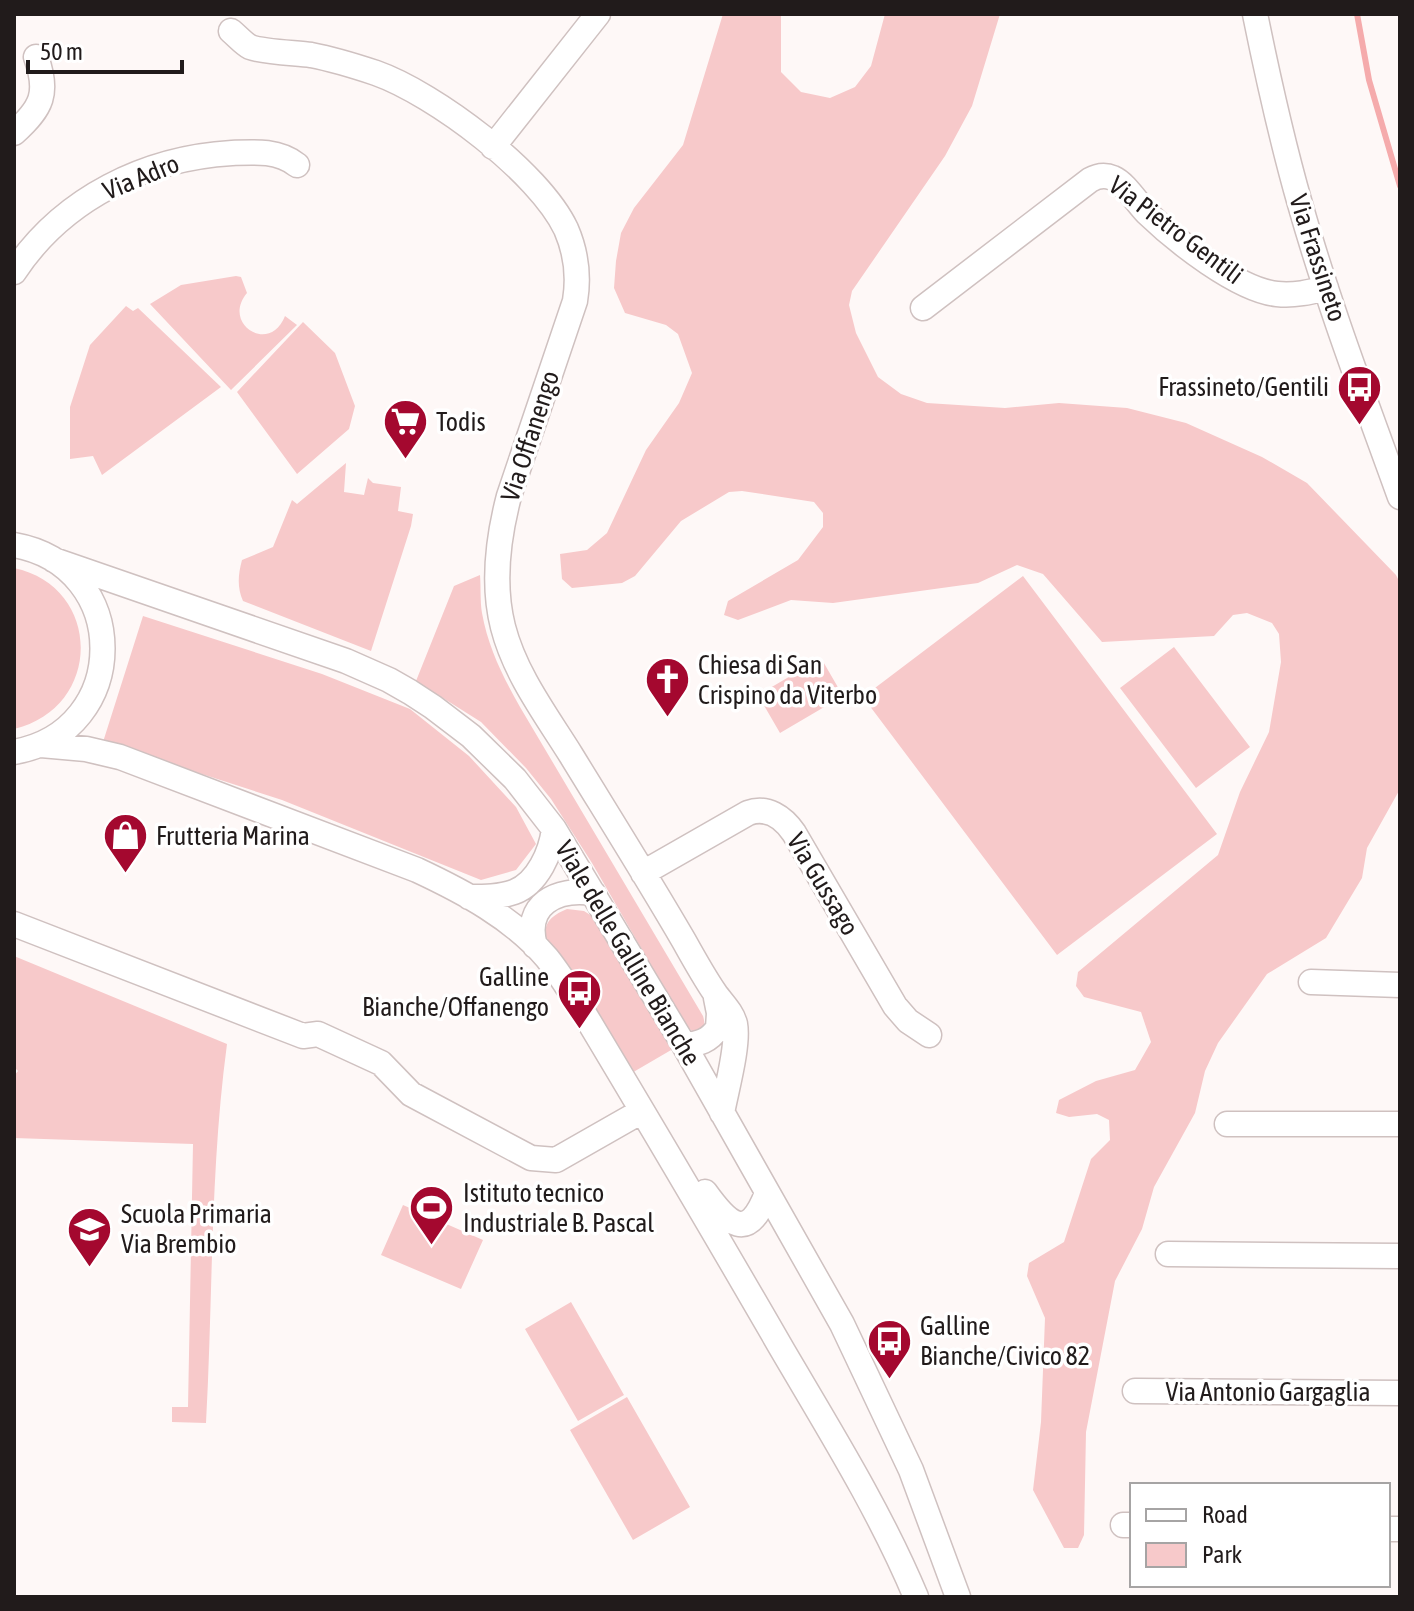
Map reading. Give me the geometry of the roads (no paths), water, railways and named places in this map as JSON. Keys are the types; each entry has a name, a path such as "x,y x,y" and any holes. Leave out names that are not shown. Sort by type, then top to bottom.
{"street":[{"path":"493,147 598,14"},
{"name":"Via Frassineto","path":"1255,14 1287,156 1326,288 1400,497"},
{"name":"Via Offanengo","path":"231,31 250,47 312,55 378,74 430,100 493,147 526,177 557,213 576,263 575,301 502,524 498,553 500,612 521,673 714,992 729,1011 735,1026 722,1113"},
{"path":"14,133 36,109 43,93 44,83 36,57"},
{"name":"Via Adro","path":"14,272 37,243 62,219 111,185 140,171 185,159 230,153 274,154 297,165"},
{"name":"Via Pietro Gentili","path":"923,308 1090,180 1104,175 1116,179 1163,227 1219,269 1246,284 1281,295 1326,288"},
{"path":"14,752 41,745 65,731 89,703 100,678 103,651 100,622 79,582 54,560 19,545"},
{"name":"Viale delle Galline Bianche","path":"54,560 346,661 389,680 433,707 492,754 521,786 554,829 593,893 684,1045 824,1292 862,1363 919,1487 958,1597"},
{"path":"41,745 86,749 131,761 417,870 502,917 535,946 571,991 849,1464 894,1546 916,1597"},
{"name":"Via Gussago","path":"643,873 748,813 762,810 776,815 794,833 895,1006 908,1021 929,1035"},
{"path":"469,897 513,893 527,883 542,865 554,829"},
{"path":"535,946 532,923 545,903 552,897 569,892 593,893"},
{"path":"14,924 303,1036 318,1034 381,1063 411,1094 531,1158 556,1160 642,1111"},
{"path":"1311,982 1400,985"},
{"name":"Via Offanengo","path":"684,1045 705,1041 718,1028 719,1013 714,992"},
{"path":"1227,1124 1400,1124"},
{"path":"669,1158 689,1172 719,1211 734,1224 745,1224 754,1217 767,1193"},
{"path":"1168,1254 1400,1256"},
{"name":"Via Antonio Gargaglia","path":"1135,1391 1400,1393"}],"waterway":[{"path":"1357,14 1369,80 1400,186"}],"place":[{"name":"Frassineto/Gentili","path":"1360,426"},
{"name":"Todis","path":"405,461"},
{"name":"Chiesa di San Crispino da Viterbo","path":"667,719"},
{"name":"Frutteria Marina","path":"125,875"},
{"name":"Galline Bianche/Offanengo","path":"580,1031"},
{"name":"Istituto tecnico Industriale B. Pascal","path":"432,1247"},
{"name":"Scuola Primaria Via Brembio","path":"90,1268"},
{"name":"Galline Bianche/Civico 82","path":"889,1380"}]}
